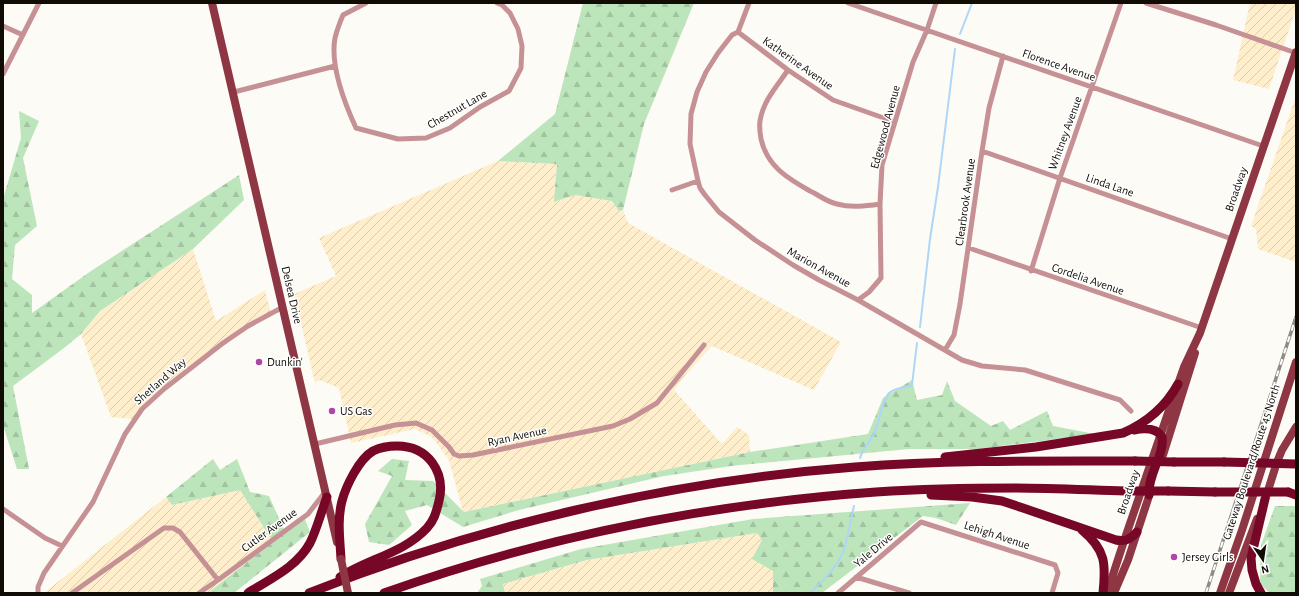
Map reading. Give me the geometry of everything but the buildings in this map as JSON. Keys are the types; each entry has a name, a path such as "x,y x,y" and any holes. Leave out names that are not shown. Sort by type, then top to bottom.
{"highway":[{"path":"1123,433 1135,428 1150,417 1170,396 1178,384"},
{"path":"308,593 378,567 473,537 601,505 664,492 743,480 1036,447 1123,433 1143,428 1154,430 1161,435 1163,441 1148,488 1149,495"},
{"path":"326,586 351,570 393,551 415,539 427,528 436,515 441,492 439,475 435,466 426,455 418,450 406,446 381,447 372,451 358,468 349,482 342,501 339,523 341,559"},
{"path":"855,467 973,461 1135,461 1296,464"},
{"path":"384,593 441,574 503,556 672,517 748,505 876,492 986,488 1293,493"},
{"path":"876,492 972,497 992,500 1016,505 1116,540 1124,541 1137,532"},
{"path":"248,593 293,564 302,555 310,543 327,494"},
{"path":"1261,593 1256,584 1252,570 1251,558 1265,499"},
{"path":"1074,525 1090,537 1101,553 1105,571 1103,593"}],"main road":[{"name":"Delsea Drive","path":"212,3 234,92 299,381 327,494 348,593"},
{"name":"Broadway","path":"1114,593 1128,560 1174,420 1201,331 1296,53"},
{"name":"Broadway","path":"1107,593 1184,367 1201,331"},
{"name":"Gateway Boulevard/Route 45 North","path":"1220,593 1242,530 1296,362"},
{"path":"1229,593 1282,450 1296,427"}],"street":[{"path":"3,74 39,3"},
{"name":"Chestnut Lane","path":"366,3 343,15 335,39 335,66 349,113 356,128 398,139 426,138 450,128 480,107 510,91 521,68 522,46 518,29 510,13 502,5 496,3"},
{"name":"Marion Avenue","path":"749,3 738,32 732,35 706,72 699,85 692,107 690,144 698,181 704,195 719,212 743,231 793,265 858,300 962,360 982,366 1025,370 1120,400 1132,411"},
{"name":"Florence Avenue","path":"848,3 1264,146"},
{"name":"Edgewood Avenue","path":"858,300 869,292 881,278 880,204 882,165 913,62 927,30 936,3"},
{"name":"Whitney Avenue","path":"1031,270 1060,178 1121,3"},
{"path":"1146,3 1216,25 1296,53"},
{"path":"3,26 23,35"},
{"name":"Katherine Avenue","path":"738,32 788,70 833,100 895,122"},
{"name":"Clearbrook Avenue","path":"945,350 954,335 969,248 989,108 1003,56"},
{"path":"234,92 335,66"},
{"path":"788,70 766,101 761,116 759,130 768,159 779,170 797,183 830,202 852,206 880,204"},
{"name":"Linda Lane","path":"982,151 1232,239"},
{"path":"672,190 698,181"},
{"name":"Cordelia Avenue","path":"969,248 1201,331"},
{"name":"Shetland Way","path":"38,593 38,587 44,573 92,502 125,434 137,415 164,389 235,334 283,307"},
{"name":"Ryan Avenue","path":"315,444 395,425 416,423 432,430 454,454 459,456 473,455 613,426 630,419 657,403 704,344"},
{"name":"Cutler Avenue","path":"199,593 308,514 327,494"},
{"path":"3,509 45,538 62,546"},
{"name":"Lehigh Avenue","path":"921,522 1055,565 1058,573 1052,593"},
{"name":"Yale Drive","path":"838,593 921,522"},
{"path":"72,593 164,528 173,528 180,532 218,580"},
{"path":"856,577 909,593"}],"shaded area":[{"path":"1250,3 1296,3 1296,9 1269,89 1233,80"},
{"path":"1296,96 1296,262 1258,249 1256,229 1251,226"},
{"path":"498,161 557,164 555,202 575,195 612,201 619,211 623,210 628,223 841,342 814,390 712,346 686,374 674,390 722,444 737,427 749,435 750,452 463,512 449,460 432,437 415,429 351,443 339,388 319,380 315,383 294,294 336,276 319,238"},
{"path":"193,249 216,321 265,290 271,314 173,380 132,419 111,417 81,334 100,311"},
{"path":"240,490 273,542 208,593 45,592 166,497 172,505"},
{"path":"757,533 762,540 773,571 773,593 505,593 503,584 587,560"}],"green space":[{"path":"583,3 694,3 644,124 623,210 619,211 612,201 575,195 554,202 557,164 498,161 555,114"},
{"path":"19,111 39,121 23,158 37,226 15,245 12,279 32,295 32,313 91,271 239,175 244,200 193,249 100,311 81,334 13,386 29,469 17,469 3,425 3,199 21,138"},
{"path":"912,380 917,400 942,395 947,381 955,401 991,426 1003,421 1010,430 1047,411 1053,426 1095,434 978,449 909,449 731,466 664,476 519,510 463,527 427,505 405,511 412,525 389,545 369,542 365,524 392,476 378,471 392,459 409,461 405,480 433,481 464,512 750,452 868,434 883,398"},
{"path":"213,459 220,470 237,459 250,492 269,496 285,532 304,517 310,532 234,593 208,593 273,542 240,490 172,505 166,497"},
{"path":"970,503 956,525 936,518 923,516 822,593 773,593 773,571 752,559 762,540 757,533 587,560 503,584 505,593 477,593 482,586 480,579 581,549 753,519"},
{"path":"1275,506 1296,506 1296,593 1269,593 1260,583 1261,545"}],"waterway":[{"path":"960,34 972,3"},
{"path":"920,327 955,49"},
{"path":"860,458 862,452 874,434 886,397 892,391 912,385 917,343"},
{"path":"810,593 827,577 844,551 854,506"}],"railway":[{"path":"1206,593 1296,317"}],"place":[{"name":"Dunkin'","path":"259,362"},
{"name":"US Gas","path":"332,411"},
{"name":"Jersey Girls","path":"1174,557"}]}
